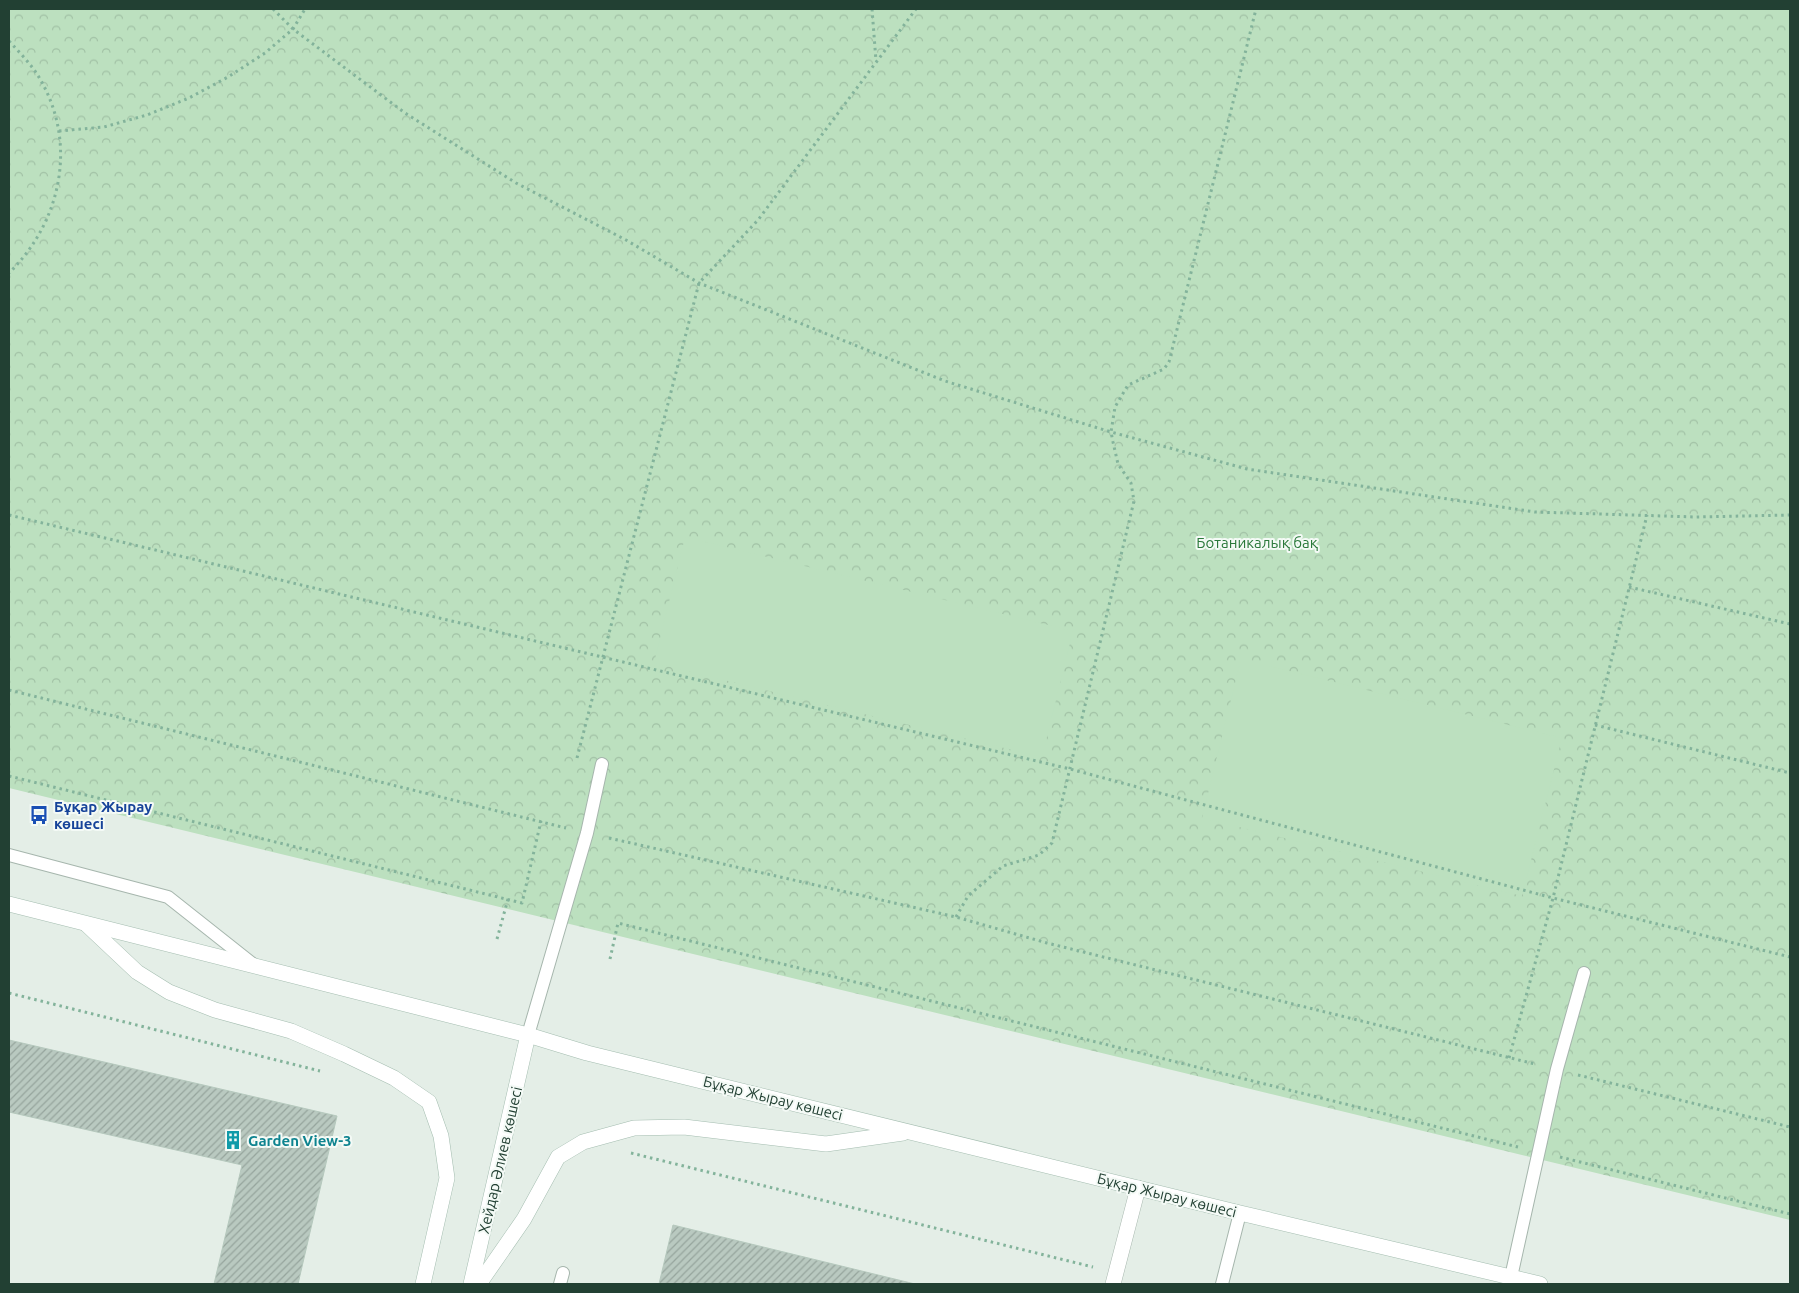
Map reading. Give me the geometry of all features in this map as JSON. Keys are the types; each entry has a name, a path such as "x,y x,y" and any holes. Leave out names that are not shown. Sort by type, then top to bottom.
{"street":[{"name":"Бұқар Жырау көшесі","path":"9,904 528,1035 587,1052 1240,1213 1540,1284"},
{"path":"85,922 137,972 169,992 215,1010 291,1031 394,1078 429,1102 441,1136 447,1178 423,1284"},
{"name":"Хейдар Әлиев көшесі","path":"471,1284 528,1035"},
{"path":"480,1284 524,1219 558,1157 582,1142 634,1128 684,1127 826,1144 912,1132"},
{"path":"1114,1278 1138,1188"}],"lane":[{"path":"528,1035 587,833 602,764"},
{"path":"9,855 168,897 256,967"},
{"path":"1511,1278 1557,1070 1584,973"},
{"path":"1222,1284 1240,1213"}],"path":[{"path":"273,9 293,29 405,113 516,184 626,240 700,283 945,381 1111,432 1257,471 1534,512 1696,516 1790,515"},
{"path":"59,131 104,126 147,115 189,98 228,77 265,53 293,29 305,9"},
{"path":"872,9 876,62"},
{"path":"577,758 700,283 758,220 916,9"},
{"path":"956,917 968,896 1003,866 1038,855 1052,843 1134,501 1131,483 1118,464 1111,432 1115,407 1128,385 1164,369 1169,362 1256,9"},
{"path":"9,41 25,57 40,80 52,104 59,131 61,158 58,186 51,212 39,236 23,259 9,273"},
{"path":"9,515 1070,769 1553,898 1790,958"},
{"path":"1510,1058 1553,898 1647,515"},
{"path":"1629,587 1790,624"},
{"path":"9,690 587,833 956,917 1047,943 1790,1128"},
{"path":"1595,725 1790,774"},
{"path":"9,776 522,902 541,821"},
{"path":"497,939 508,899"},
{"path":"610,959 618,923 1790,1214"},
{"path":"9,993 322,1072"},
{"path":"621,1151 1114,1278"}],"green space":[{"name":"Ботаникалық бақ","path":"9,9 1790,9 1790,1220 9,788"},
{"path":"685,537 1073,631 1042,757 654,663"},
{"path":"1241,659 1562,738 1522,896 1202,818"}],"building":[{"name":"Garden View-3","path":"9,1040 337,1116 298,1284 214,1284 242,1165 9,1112"},
{"path":"673,1225 915,1284 659,1284"}],"place":[{"name":"Бұқар Жырау көшесі","path":"39,815"},
{"name":"Garden View-3","path":"233,1140"}]}
